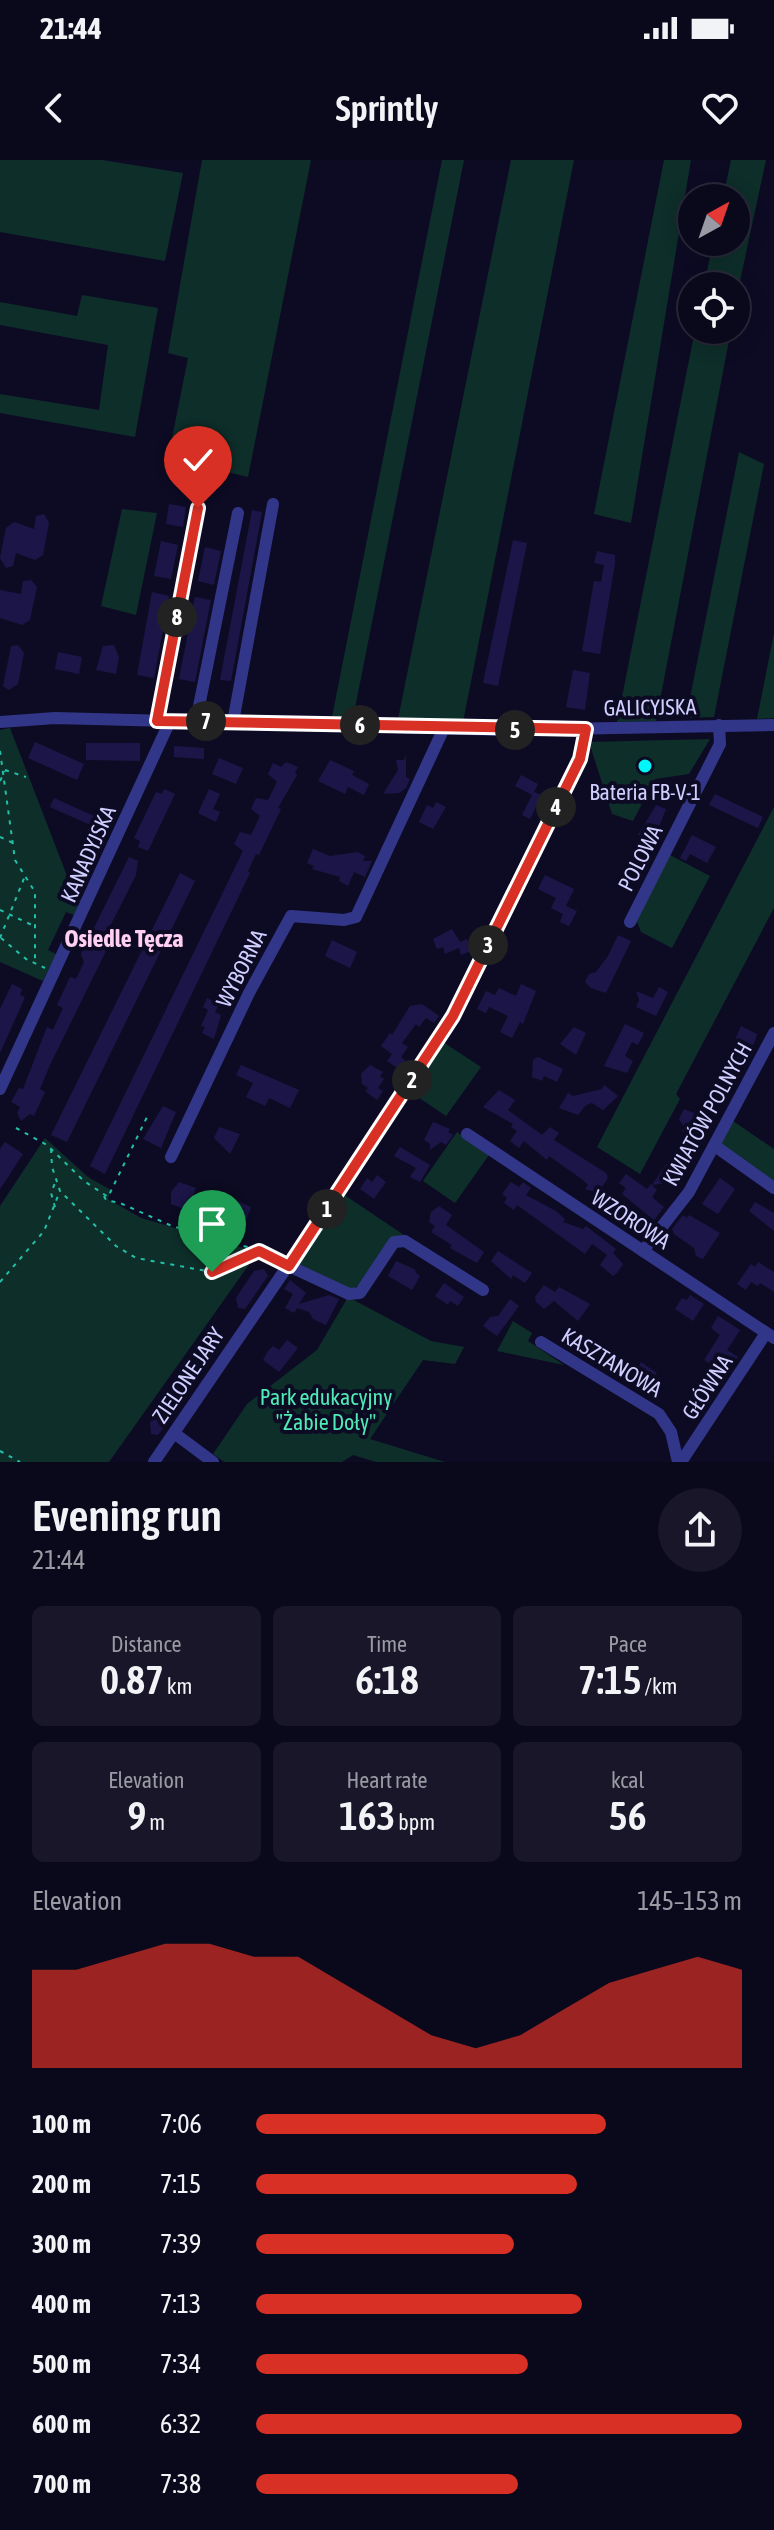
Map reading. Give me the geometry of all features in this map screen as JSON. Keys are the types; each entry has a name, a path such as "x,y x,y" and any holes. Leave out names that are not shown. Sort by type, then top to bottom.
{"street":[{"path":"233,722 273,504"},
{"name":"KANADYJSKA","path":"0,1089 164,721 198,508"},
{"path":"196,721 238,513"},
{"name":"GALICYJSKA","path":"0,722 55,718 586,729 774,725"},
{"name":"POLOWA","path":"630,922 720,744 719,725"},
{"name":"WYBORNA","path":"171,1157 249,993 291,916 344,920 356,917 444,728"},
{"name":"ZIELONE JARY","path":"154,1462 289,1266 453,1016 580,759 586,729"},
{"name":"KWIATÓW POLNYCH","path":"643,1251 689,1192 774,1033"},
{"path":"0,1053 14,1059"},
{"name":"WZOROWA","path":"467,1134 770,1336"},
{"path":"715,1146 774,1188"},
{"path":"289,1266 349,1294 360,1293 394,1242 405,1241 483,1290"},
{"name":"GŁÓWNA","path":"680,1462 770,1336"},
{"name":"KASZTANOWA","path":"541,1342 659,1414 671,1432 680,1462"},
{"path":"174,1433 213,1462"}],"path":[{"path":"0,751 15,860 27,874 35,892 35,964"},
{"path":"4,770 26,777"},
{"path":"0,781 4,770"},
{"path":"0,837 13,843"},
{"path":"27,874 0,937 35,964 49,970"},
{"path":"0,910 35,926"},
{"path":"16,1128 51,1149 73,1171 109,1196 147,1117"},
{"path":"51,1149 60,1191 116,1246 136,1258 212,1272 259,1251"},
{"path":"55,1207 51,1193 56,1182"},
{"path":"0,1282 44,1231 60,1191"},
{"path":"103,1194 106,1200 172,1226 259,1251 289,1266"},
{"path":"0,1451 20,1462"}],"green space":[{"path":"0,160 102,160 183,173 165,261 0,232"},
{"path":"202,160 311,160 248,477 168,458 188,358 168,353"},
{"path":"442,160 464,160 353,718 332,717"},
{"path":"511,160 574,160 463,722 398,719"},
{"path":"664,160 691,160 687,184 678,184 678,239 631,523 594,514"},
{"path":"731,160 766,160 750,235 750,184 726,184"},
{"path":"710,256 745,256 742,272 707,272"},
{"path":"82,295 158,308 135,437 0,413 0,394 99,410 108,345 0,325 0,302 77,316"},
{"path":"692,344 728,344 656,721 617,722"},
{"path":"739,452 764,464 714,717 686,718"},
{"path":"122,509 157,513 136,615 101,606"},
{"path":"774,633 774,718 757,719"},
{"path":"10,728 74,894 81,898 74,915 66,912 48,950 56,954 43,981 0,962 0,730"},
{"path":"710,739 689,774 655,779 633,821 612,814 589,742"},
{"path":"774,807 774,908 676,1094 680,1099 640,1174 597,1147"},
{"path":"668,854 710,876 672,948 641,932 635,917"},
{"path":"440,1040 481,1067 446,1116 409,1091"},
{"path":"733,1121 774,1149 774,1183 720,1144"},
{"path":"457,1132 489,1155 455,1203 423,1181"},
{"path":"45,1138 88,1177 111,1190 108,1199 141,1218 258,1252 109,1462 0,1462 0,1206"},
{"path":"340,1192 404,1235 388,1246 364,1280 348,1291 296,1265 296,1260"},
{"name":"Park edukacyjny \"Żabie Doły\"","path":"348,1297 431,1341 464,1347 455,1364 423,1360 370,1439 445,1462 376,1462 353,1455 342,1462 224,1462 213,1454 247,1404 317,1350"},
{"path":"513,1321 532,1333 528,1341 564,1365 497,1351"}],"building":[{"path":"169,504 186,507 183,527 166,524"},
{"path":"252,510 262,512 231,681 220,680"},
{"path":"44,514 49,523 43,555 35,560 16,553 13,566 6,568 0,558 6,528 14,522 34,529 36,516"},
{"path":"513,540 527,543 498,686 483,683"},
{"path":"161,541 178,545 171,579 154,576"},
{"path":"205,547 221,551 214,585 198,581"},
{"path":"597,551 615,555 600,654 582,651 594,581 601,582 604,565 594,563"},
{"path":"31,580 37,587 30,620 22,625 0,618 0,590 21,594 23,581"},
{"path":"152,592 169,596 154,678 137,675"},
{"path":"195,597 211,600 195,682 179,679"},
{"path":"18,645 24,653 18,684 9,690 3,686 11,646"},
{"path":"114,645 119,657 116,674 96,670 103,646"},
{"path":"58,652 82,657 79,674 55,669"},
{"path":"573,670 590,673 585,710 566,707"},
{"path":"35,742 84,764 77,780 28,758"},
{"path":"86,743 140,743 140,761 86,760"},
{"path":"174,746 204,748 204,759 174,757"},
{"path":"406,755 406,777 410,779 406,788 399,793 383,794 398,770 396,760 404,760"},
{"path":"219,758 243,768 236,784 212,774"},
{"path":"330,760 354,771 352,775 369,784 364,795 348,787 345,794 318,781"},
{"path":"286,762 298,767 297,775 278,808 281,809 259,855 256,854 248,871 250,873 105,1174 90,1166 243,851 234,844 240,832 251,835 260,816 251,809 256,798 268,800 277,782 268,774 273,763 281,767"},
{"path":"521,775 538,784 534,792 542,795 530,819 522,815 532,795 515,786"},
{"path":"164,789 175,794 148,851 138,847 140,841 134,838 156,792 162,794"},
{"path":"209,789 220,794 213,809 220,812 216,822 198,813"},
{"path":"715,794 763,817 758,828 709,805"},
{"path":"54,798 101,819 97,828 50,807"},
{"path":"436,802 446,807 433,829 419,822 427,805 433,808"},
{"path":"656,805 666,809 653,842 638,835"},
{"path":"692,835 716,847 707,863 690,854 686,861 680,858"},
{"path":"83,840 94,845 92,850 97,853 83,884 75,877 82,863 74,859"},
{"path":"313,849 330,856 358,852 365,856 363,861 372,861 365,877 354,872 348,886 339,881 340,877 312,869 314,866 307,863"},
{"path":"129,857 138,861 136,875 101,944 106,946 105,953 50,1065 40,1089 45,1092 34,1116 30,1114 21,1121 17,1113 20,1107 11,1102 19,1088 23,1089 47,1027 53,1030 63,1008 57,1005 70,977 76,979 84,962 81,954"},
{"path":"180,873 195,881 67,1142 51,1135"},
{"path":"545,875 574,889 566,906 577,911 569,926 560,922 563,914 551,908 556,898 538,889"},
{"path":"452,929 460,942 467,939 471,951 461,955 459,948 445,954 443,947 437,949 433,939"},
{"path":"618,935 631,941 606,993 591,988 585,982 589,974 596,972 608,956"},
{"path":"332,940 357,952 350,968 325,956"},
{"path":"12,984 22,989 20,995 25,997 0,1053 0,1009"},
{"path":"521,984 536,991 523,1024 520,1022 512,1038 500,1032 508,1016 489,1007 486,1013 477,1009 486,991 495,995 499,988 516,996"},
{"path":"659,987 668,992 656,1016 636,1007 639,1000 636,991 653,998"},
{"path":"207,998 219,1004 215,1012 221,1015 214,1039 202,1033 205,1027 201,1026 208,1010 203,1007"},
{"path":"422,1004 439,1016 434,1023 426,1018 419,1027 416,1024 402,1043 408,1047 401,1057 406,1061 399,1069 387,1061 392,1054 381,1046 390,1033 392,1035 410,1006"},
{"path":"625,1024 644,1033 638,1045 632,1042 625,1056 633,1061 627,1073 604,1066"},
{"path":"741,1026 757,1034 750,1050 745,1048 735,1068 742,1072 727,1100 723,1098 719,1107 711,1103 714,1082 737,1043 734,1042"},
{"path":"574,1027 586,1033 576,1055 560,1044"},
{"path":"538,1057 563,1069 557,1082 544,1076 542,1081 532,1077 533,1060"},
{"path":"241,1065 299,1090 290,1108 269,1098 265,1106 246,1097 253,1083 236,1075"},
{"path":"370,1065 383,1072 380,1076 384,1079 378,1088 383,1091 377,1100 365,1091 368,1088 362,1084 361,1074"},
{"path":"604,1085 618,1096 603,1110 592,1103 578,1115 559,1108 568,1093 573,1096 602,1089"},
{"path":"499,1090 515,1100 508,1110 542,1135 550,1127 559,1133 554,1140 606,1173 608,1178 598,1193 585,1189 588,1185 583,1180 549,1156 547,1160 524,1141 519,1148 510,1141 517,1131 511,1127 513,1124 483,1107"},
{"path":"163,1106 176,1112 161,1148 143,1139"},
{"path":"684,1109 711,1120 707,1129 698,1125 692,1136 682,1131 684,1127 679,1119"},
{"path":"433,1122 450,1129 448,1132 453,1135 446,1145 441,1142 430,1150 430,1144 424,1140"},
{"path":"219,1127 240,1134 230,1154 214,1138"},
{"path":"5,1142 23,1154 0,1189 0,1149"},
{"path":"400,1147 430,1165 420,1182 410,1177 416,1168 394,1156"},
{"path":"675,1151 687,1158 674,1182 652,1185"},
{"path":"626,1174 647,1189 651,1184 657,1190 652,1197 664,1207 654,1220 622,1194 626,1188 619,1183"},
{"path":"377,1175 386,1182 374,1199 360,1189 367,1178 372,1182"},
{"path":"720,1178 735,1189 718,1214 702,1204"},
{"path":"179,1182 196,1188 187,1210 171,1204 171,1192"},
{"path":"511,1182 519,1187 523,1182 531,1188 526,1195 556,1211 565,1219 563,1222 583,1229 586,1226 616,1249 613,1253 623,1264 617,1273 613,1276 600,1265 607,1255 592,1244 585,1254 517,1205 514,1210 504,1203 507,1198 502,1194"},
{"path":"226,1196 251,1207 244,1226 217,1214"},
{"path":"755,1202 774,1213 774,1231 749,1211"},
{"path":"439,1206 452,1215 446,1225 484,1252 477,1263 450,1248 452,1245 431,1232 435,1226 429,1222 431,1212"},
{"path":"683,1215 687,1218 689,1215 720,1233 703,1259 696,1256 694,1248 674,1234 672,1229"},
{"path":"498,1251 532,1273 525,1283 513,1275 511,1279 491,1261"},
{"path":"396,1261 416,1270 420,1276 412,1290 388,1276"},
{"path":"758,1262 774,1272 774,1292 760,1283 758,1286 751,1282 746,1290 737,1284 751,1264 755,1267"},
{"path":"264,1269 268,1276 245,1309 238,1308 236,1298 254,1271"},
{"path":"290,1280 306,1293 299,1304 329,1295 339,1299 326,1325 313,1319 309,1312 297,1308 294,1313 285,1308 293,1294 284,1289"},
{"path":"444,1283 464,1297 458,1306 450,1301 448,1305 435,1296"},
{"path":"544,1285 555,1292 559,1287 590,1304 578,1321 554,1301 544,1309 535,1297"},
{"path":"690,1295 704,1304 693,1321 675,1309 682,1298 687,1300"},
{"path":"510,1299 519,1306 497,1336 483,1326 490,1317 498,1316"},
{"path":"718,1316 740,1330 727,1350 738,1357 733,1364 725,1359 718,1369 704,1360 720,1335 711,1328"},
{"path":"221,1333 225,1340 201,1373 194,1372 192,1362 210,1335"},
{"path":"287,1340 298,1348 279,1372 263,1360 273,1346 279,1350"},
{"path":"617,1353 638,1367 641,1362 657,1373 647,1388 609,1365"},
{"path":"178,1395 182,1402 158,1435 151,1434 150,1423 168,1397"}],"place":[{"name":"Bateria FB-V-1","path":"645,766"}],"district":[{"name":"Osiedle Tęcza","path":"124,939"}],"route":[{"path":"198,508 157,721 506,730 586,729 580,759 453,1016 289,1266 259,1251 226,1263 212,1272"}]}
